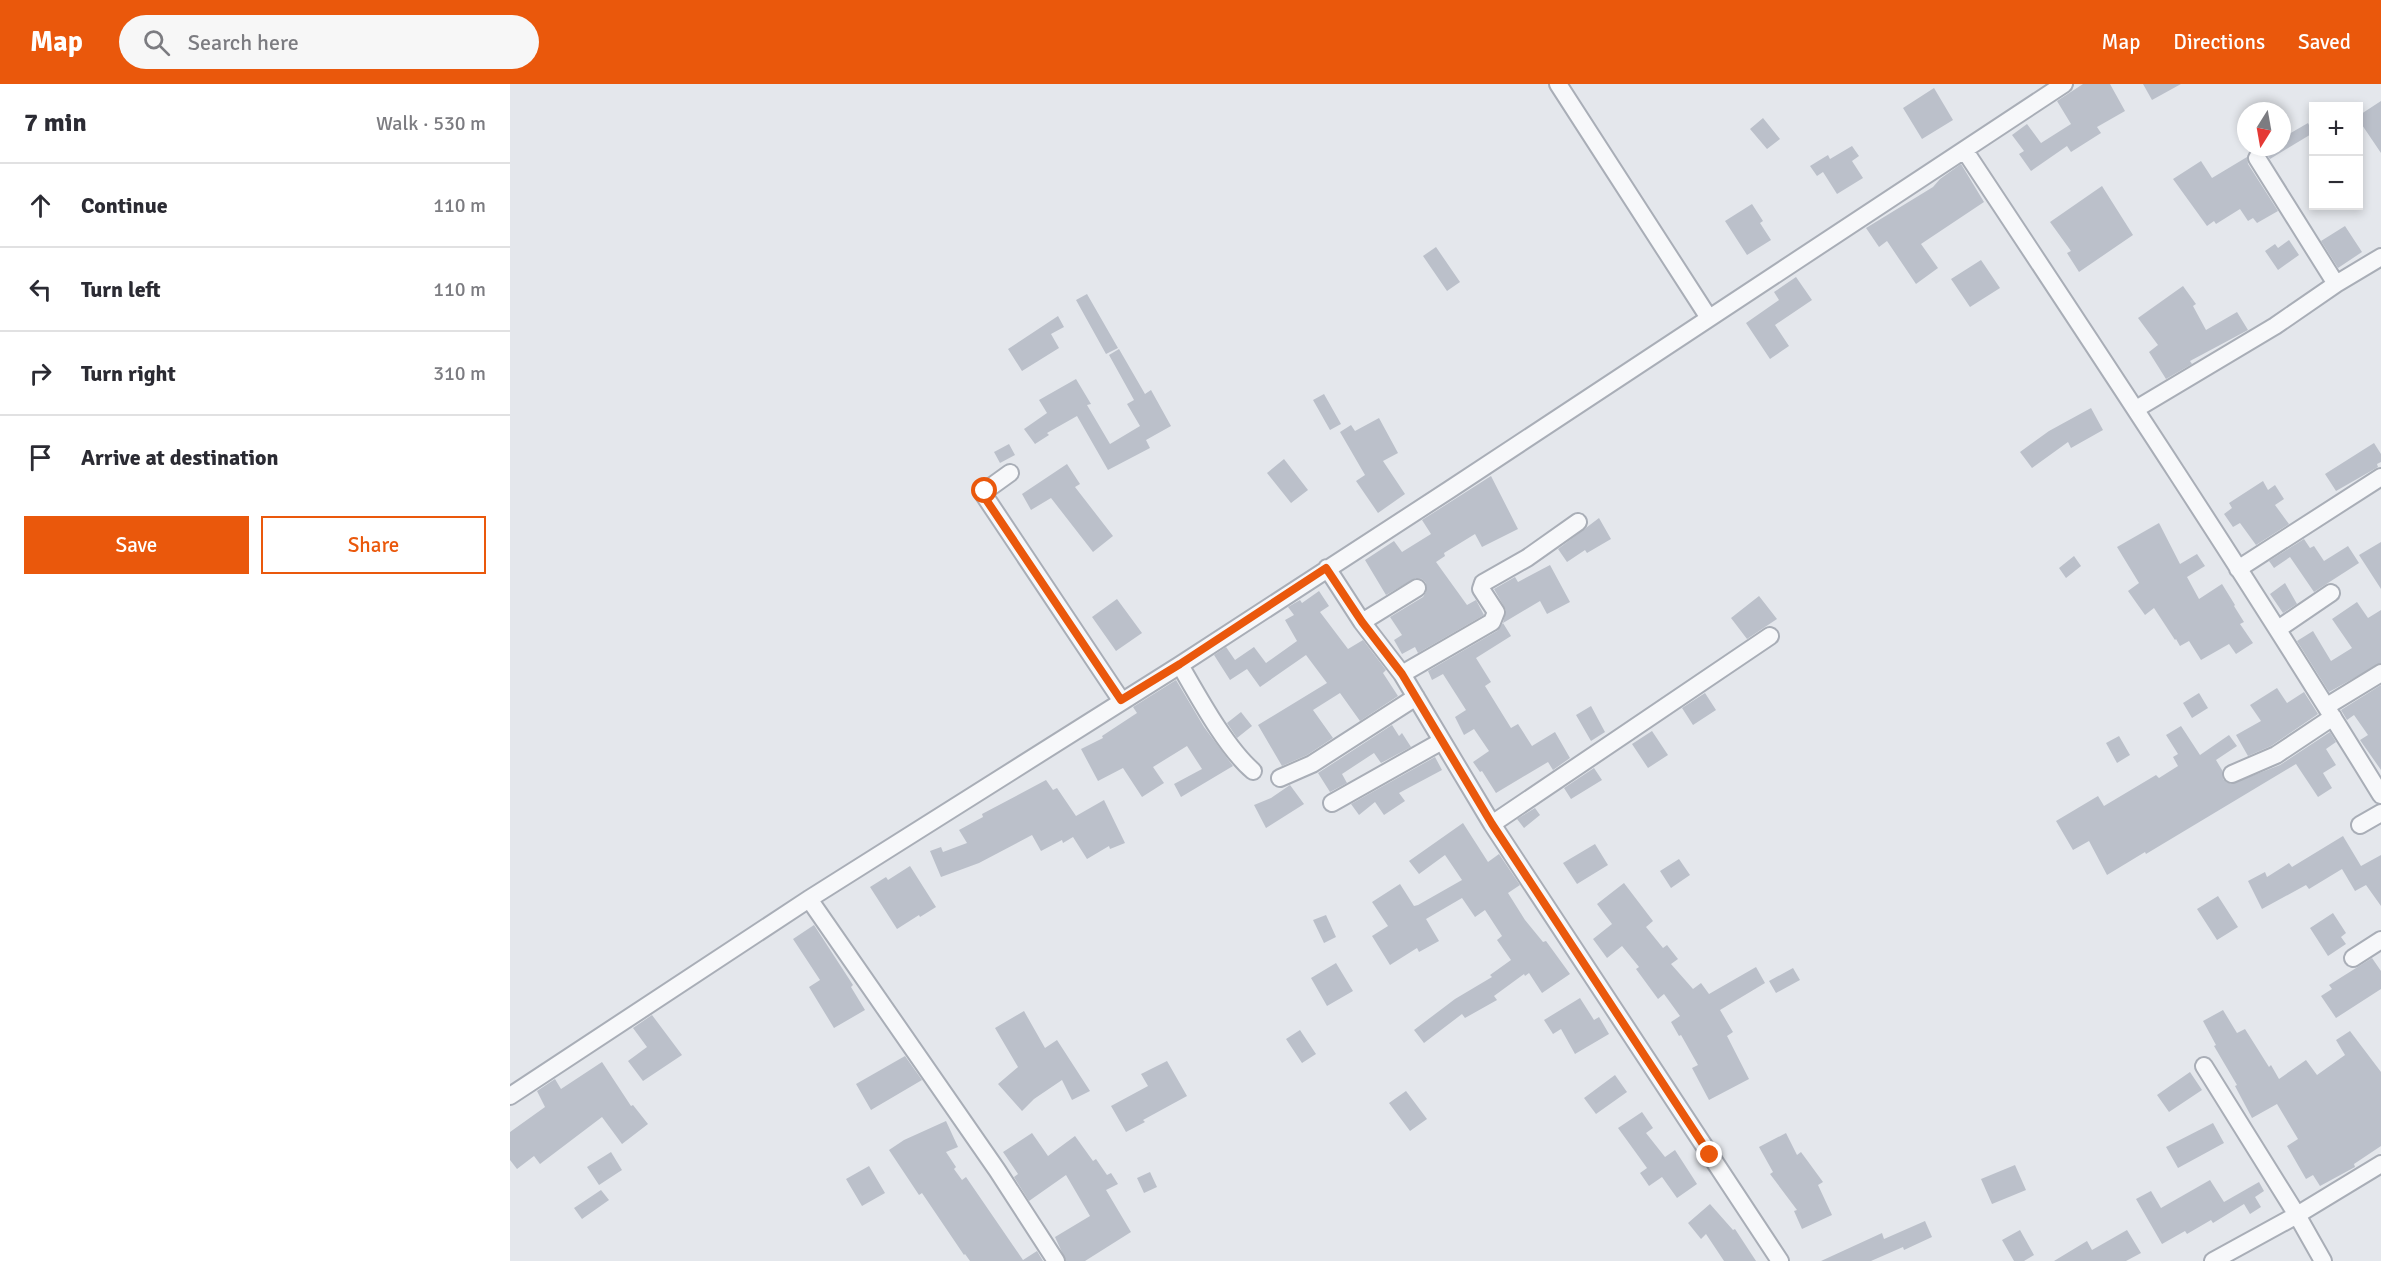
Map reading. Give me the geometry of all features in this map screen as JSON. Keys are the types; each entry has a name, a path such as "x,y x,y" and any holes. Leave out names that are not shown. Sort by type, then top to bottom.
{"street":[{"path":"1558,84 1709,318"},
{"path":"510,1096 809,899 1180,664 1458,484 2064,84"},
{"path":"1965,150 2278,629 2381,795"},
{"path":"2257,158 2336,285"},
{"path":"2136,409 2275,326 2381,257"},
{"path":"1010,473 985,491 984,495 1121,700"},
{"path":"2238,569 2381,477"},
{"path":"1402,674 1492,622 1496,612 1481,590 1483,583 1527,558 1578,522"},
{"path":"1326,568 1362,622 1402,674 1492,824 1780,1261"},
{"path":"1362,622 1417,588"},
{"path":"2278,629 2331,593"},
{"path":"1492,824 1770,636"},
{"path":"1180,664 1202,703 1235,751 1253,771"},
{"path":"2232,774 2276,755 2381,673"},
{"path":"1280,778 1312,764 1416,697"},
{"path":"1332,803 1442,741"},
{"path":"2360,825 2381,813"},
{"path":"809,899 997,1170 1056,1261"},
{"path":"2353,958 2381,940"},
{"path":"2205,1066 2323,1261"},
{"path":"2212,1261 2297,1215 2381,1164"}],"building":[{"path":"2083,84 2110,84 2125,111 2097,127 2101,133 2071,152 2067,146 2031,171 2019,154 2024,151 2012,135 2027,124 2041,143 2071,124 2057,101"},
{"path":"2143,84 2181,84 2152,100"},
{"path":"1934,88 1953,120 1922,139 1903,108"},
{"path":"2381,101 2381,153 2363,126 2363,113"},
{"path":"1763,118 1780,139 1767,149 1750,129"},
{"path":"2308,123 2309,135 2291,146 2291,133"},
{"path":"1852,146 1859,156 1852,161 1863,178 1837,194 1823,172 1817,176 1810,166 1828,155 1830,159"},
{"path":"2247,157 2248,164 2278,211 2257,223 2253,218 2248,221 2240,209 2216,224 2214,221 2207,226 2173,179 2201,161 2212,178"},
{"path":"1961,164 1984,202 1921,244 1938,268 1916,284 1887,241 1879,247 1866,228 1933,187"},
{"path":"2102,186 2133,235 2079,272 2067,253 2071,251 2050,222"},
{"path":"1752,204 1771,240 1747,255 1725,221"},
{"path":"2345,226 2362,252 2338,268 2321,241"},
{"path":"2289,240 2299,255 2278,270 2265,251 2275,244 2278,248"},
{"path":"1436,247 1460,282 1447,291 1423,256"},
{"path":"1981,260 2000,288 1970,307 1951,279"},
{"path":"1796,277 1812,300 1775,325 1789,346 1770,359 1746,323 1779,300 1774,292"},
{"path":"2183,286 2196,304 2193,306 2206,330 2237,312 2248,330 2190,361 2192,364 2166,379 2149,352 2158,345 2138,318"},
{"path":"1087,294 1118,348 1106,354 1076,300"},
{"path":"1058,316 1064,327 1051,334 1059,348 1022,371 1008,349"},
{"path":"1119,349 1145,394 1151,390 1171,426 1146,440 1150,448 1108,470 1077,416 1047,433 1049,435 1035,444 1024,429 1047,413 1039,400 1076,379 1091,404 1087,405 1110,444 1140,426 1127,404 1134,400 1109,355"},
{"path":"1324,394 1341,424 1330,430 1313,400"},
{"path":"2091,408 2103,430 2071,448 2068,442 2032,468 2020,452 2049,431"},
{"path":"1379,418 1398,453 1383,461 1405,494 1378,513 1356,481 1365,475 1340,432 1351,425 1355,431"},
{"path":"2374,443 2381,454 2378,467 2336,491 2325,474"},
{"path":"1009,444 1015,455 1000,463 994,452"},
{"path":"1284,459 1308,490 1291,503 1267,473"},
{"path":"1067,464 1080,484 1075,487 1113,536 1093,552 1051,498 1031,510 1022,494"},
{"path":"1491,476 1518,529 1482,547 1475,534 1444,553 1445,556 1436,562 1467,605 1476,600 1484,615 1418,653 1415,647 1402,654 1394,640 1402,635 1390,617 1423,597 1426,592 1426,583 1416,578 1386,595 1365,560 1394,541 1402,552 1431,534 1422,520"},
{"path":"2263,481 2268,490 2275,485 2284,499 2275,505 2289,524 2256,545 2240,523 2233,527 2224,514 2232,508 2229,503"},
{"path":"1599,518 1611,539 1587,553 1585,550 1567,562 1558,549"},
{"path":"2159,523 2180,564 2197,554 2205,566 2187,577 2199,599 2222,584 2244,622 2240,624 2253,643 2236,654 2229,644 2201,660 2189,641 2180,646 2154,608 2145,615 2128,591 2139,583 2117,547"},
{"path":"2304,539 2310,548 2314,546 2324,561 2348,546 2359,563 2314,592 2290,557 2274,568 2269,561"},
{"path":"2381,542 2381,589 2359,555"},
{"path":"2074,556 2081,566 2066,578 2059,568"},
{"path":"1550,565 1570,602 1547,614 1540,601 1503,623 1506,610 1494,589 1515,577 1518,582"},
{"path":"2285,583 2297,604 2283,613 2270,594"},
{"path":"1319,591 1329,606 1320,612 1348,649 1363,640 1386,670 1383,673 1398,696 1360,721 1340,693 1313,710 1333,738 1307,755 1282,766 1258,725 1327,683 1306,655 1260,687 1247,669 1230,680 1214,655 1226,647 1235,660 1254,647 1266,663 1297,641 1285,620 1294,615 1288,607 1300,600 1302,603"},
{"path":"1759,596 1777,619 1747,639 1731,618"},
{"path":"1117,599 1142,633 1116,651 1092,617"},
{"path":"2357,602 2368,618 2381,610 2381,663 2329,692 2297,641 2313,631 2331,661 2352,648 2332,619"},
{"path":"1503,623 1511,636 1476,658 1491,682 1485,686 1511,728 1518,724 1532,746 1555,732 1570,758 1553,770 1548,762 1496,793 1482,771 1480,772 1473,762 1489,751 1474,729 1464,735 1455,717 1466,710 1443,674 1432,680 1428,671 1497,631"},
{"path":"1176,680 1204,727 1233,766 1181,797 1174,784 1202,769 1187,746 1153,767 1164,783 1142,797 1123,768 1098,781 1081,749 1103,738 1102,736 1137,713 1133,707"},
{"path":"2381,685 2381,770 2360,740 2368,735 2354,715 2347,720 2341,710"},
{"path":"2277,688 2287,703 2304,692 2318,714 2271,746 2248,756 2236,735 2261,721 2250,705"},
{"path":"1705,693 1716,710 1693,725 1682,708"},
{"path":"2199,693 2208,708 2192,718 2183,703"},
{"path":"1591,706 1605,732 1591,741 1576,715"},
{"path":"1241,712 1252,726 1237,738 1227,723"},
{"path":"1392,725 1399,736 1402,733 1411,747 1381,763 1374,753 1342,774 1347,783 1330,792 1318,773"},
{"path":"2181,726 2200,755 2229,735 2237,746 2216,760 2222,770 2223,779 2231,784 2280,765 2330,732 2336,742 2326,749 2336,765 2323,773 2332,788 2318,797 2296,764 2107,875 2089,841 2073,850 2056,821 2098,796 2104,806 2156,775 2159,778 2178,766 2173,757 2178,754 2166,735"},
{"path":"1652,731 1668,755 1648,768 1632,744"},
{"path":"2119,736 2130,755 2117,763 2106,743"},
{"path":"1435,757 1442,770 1399,793 1405,801 1384,815 1375,802 1359,815 1351,804"},
{"path":"1594,768 1602,780 1571,799 1564,788"},
{"path":"1046,780 1053,790 1057,788 1076,816 1104,800 1125,843 1110,849 1109,846 1087,859 1073,837 1041,851 1032,835 979,863 941,877 930,851 941,847 943,852 967,843 959,830 983,817 982,814"},
{"path":"1290,785 1304,804 1266,828 1254,805 1271,798"},
{"path":"1535,808 1540,815 1524,828 1517,819"},
{"path":"1463,823 1488,862 1499,854 1520,885 1508,893 1525,920 1543,942 1546,941 1570,974 1542,993 1529,973 1525,976 1524,974 1494,996 1497,1000 1465,1018 1462,1014 1424,1043 1414,1030 1455,999 1492,977 1490,975 1511,960 1497,940 1502,936 1485,910 1475,917 1462,898 1426,919 1439,941 1419,952 1417,948 1390,965 1372,936 1388,926 1372,902 1400,884 1414,906 1462,880 1445,855 1419,874 1409,861"},
{"path":"2343,836 2361,866 2381,855 2381,906 2366,885 2355,891 2342,869 2309,889 2306,885 2262,909 2248,881 2265,872 2267,877 2289,863 2292,867"},
{"path":"1595,844 1608,865 1577,884 1563,863"},
{"path":"1679,859 1690,875 1671,888 1660,871"},
{"path":"910,866 936,907 897,929 870,887 886,877 888,880"},
{"path":"1624,883 1653,921 1646,927 1663,948 1667,945 1678,959 1671,964 1693,989 1701,983 1709,994 1756,967 1765,983 1720,1010 1733,1032 1727,1036 1749,1079 1709,1100 1692,1068 1698,1065 1671,1022 1680,1016 1664,994 1658,999 1636,969 1639,967 1622,946 1607,958 1593,939 1612,924 1597,904"},
{"path":"2218,896 2238,927 2217,940 2197,909"},
{"path":"2333,913 2346,933 2341,937 2346,944 2328,956 2310,928"},
{"path":"1326,915 1336,937 1324,943 1313,920"},
{"path":"814,925 853,985 851,987 865,1010 834,1028 809,987 820,980 793,939"},
{"path":"2372,958 2381,971 2381,989 2336,1018 2321,996 2332,989 2329,985"},
{"path":"1336,963 1353,991 1327,1006 1311,978"},
{"path":"1793,968 1800,980 1776,993 1769,981"},
{"path":"1580,998 1594,1020 1599,1017 1609,1034 1575,1054 1561,1029 1553,1034 1544,1020"},
{"path":"2223,1010 2237,1033 2245,1029 2279,1079 2306,1060 2317,1075 2345,1055 2336,1040 2350,1031 2381,1072 2381,1146 2354,1164 2355,1167 2320,1186 2313,1175 2306,1179 2287,1146 2298,1139 2277,1104 2252,1118 2235,1086 2237,1085 2214,1046 2216,1045 2203,1021"},
{"path":"1024,1011 1045,1048 1057,1040 1090,1091 1072,1100 1062,1080 1034,1099 1022,1111 998,1084 1018,1067 995,1028"},
{"path":"652,1015 682,1055 643,1081 628,1061 647,1047 633,1028"},
{"path":"1300,1030 1316,1054 1302,1063 1286,1039"},
{"path":"905,1056 922,1080 871,1110 856,1084"},
{"path":"1167,1061 1187,1096 1126,1132 1111,1106 1148,1086 1141,1074"},
{"path":"602,1062 631,1106 633,1105 648,1124 622,1144 602,1117 540,1164 534,1156 517,1169 510,1160 510,1132 545,1107 537,1091 555,1079 561,1089"},
{"path":"2190,1072 2202,1090 2169,1112 2157,1095"},
{"path":"1615,1075 1627,1092 1596,1114 1584,1098"},
{"path":"1406,1091 1427,1119 1410,1131 1389,1103"},
{"path":"1642,1112 1653,1128 1646,1133 1665,1157 1675,1150 1697,1184 1677,1198 1662,1177 1649,1186 1640,1173 1647,1168 1618,1128"},
{"path":"946,1121 958,1147 946,1152 956,1167 954,1169 962,1180 966,1177 1023,1260 1037,1251 1043,1261 970,1261 922,1193 919,1195 889,1150 904,1140"},
{"path":"2213,1123 2224,1143 2178,1168 2166,1147"},
{"path":"1032,1133 1048,1156 1075,1136 1093,1161 1096,1159 1107,1175 1111,1173 1118,1184 1106,1190 1131,1232 1085,1261 1066,1261 1055,1237 1090,1216 1066,1175 1029,1201 1014,1177 1018,1174 1003,1152"},
{"path":"1786,1133 1797,1155 1801,1152 1823,1182 1818,1185 1832,1215 1802,1229 1794,1211 1797,1210 1770,1174 1773,1172 1759,1147"},
{"path":"611,1152 622,1170 599,1185 587,1167"},
{"path":"2015,1165 2026,1190 1992,1204 1981,1179"},
{"path":"869,1166 885,1193 862,1206 846,1179"},
{"path":"1150,1172 1157,1187 1144,1193 1137,1178"},
{"path":"2210,1180 2224,1202 2259,1182 2264,1191 2255,1197 2261,1207 2250,1214 2244,1204 2213,1223 2211,1220 2187,1234 2185,1231 2162,1244 2136,1199 2151,1191 2161,1208"},
{"path":"601,1190 609,1200 582,1219 574,1208"},
{"path":"1710,1204 1733,1230 1735,1229 1756,1261 1724,1261 1706,1234 1701,1239 1688,1223"},
{"path":"1925,1221 1932,1237 1904,1250 1903,1247 1871,1261 1821,1261 1882,1233 1884,1239"},
{"path":"2020,1230 2034,1255 2024,1261 2014,1261 2002,1240"},
{"path":"2127,1230 2141,1253 2126,1261 2054,1261 2087,1241 2092,1250"}],"route":[{"path":"985,491 985,498 1121,700 1326,568 1362,622 1402,674 1492,824 1710,1155"}]}
